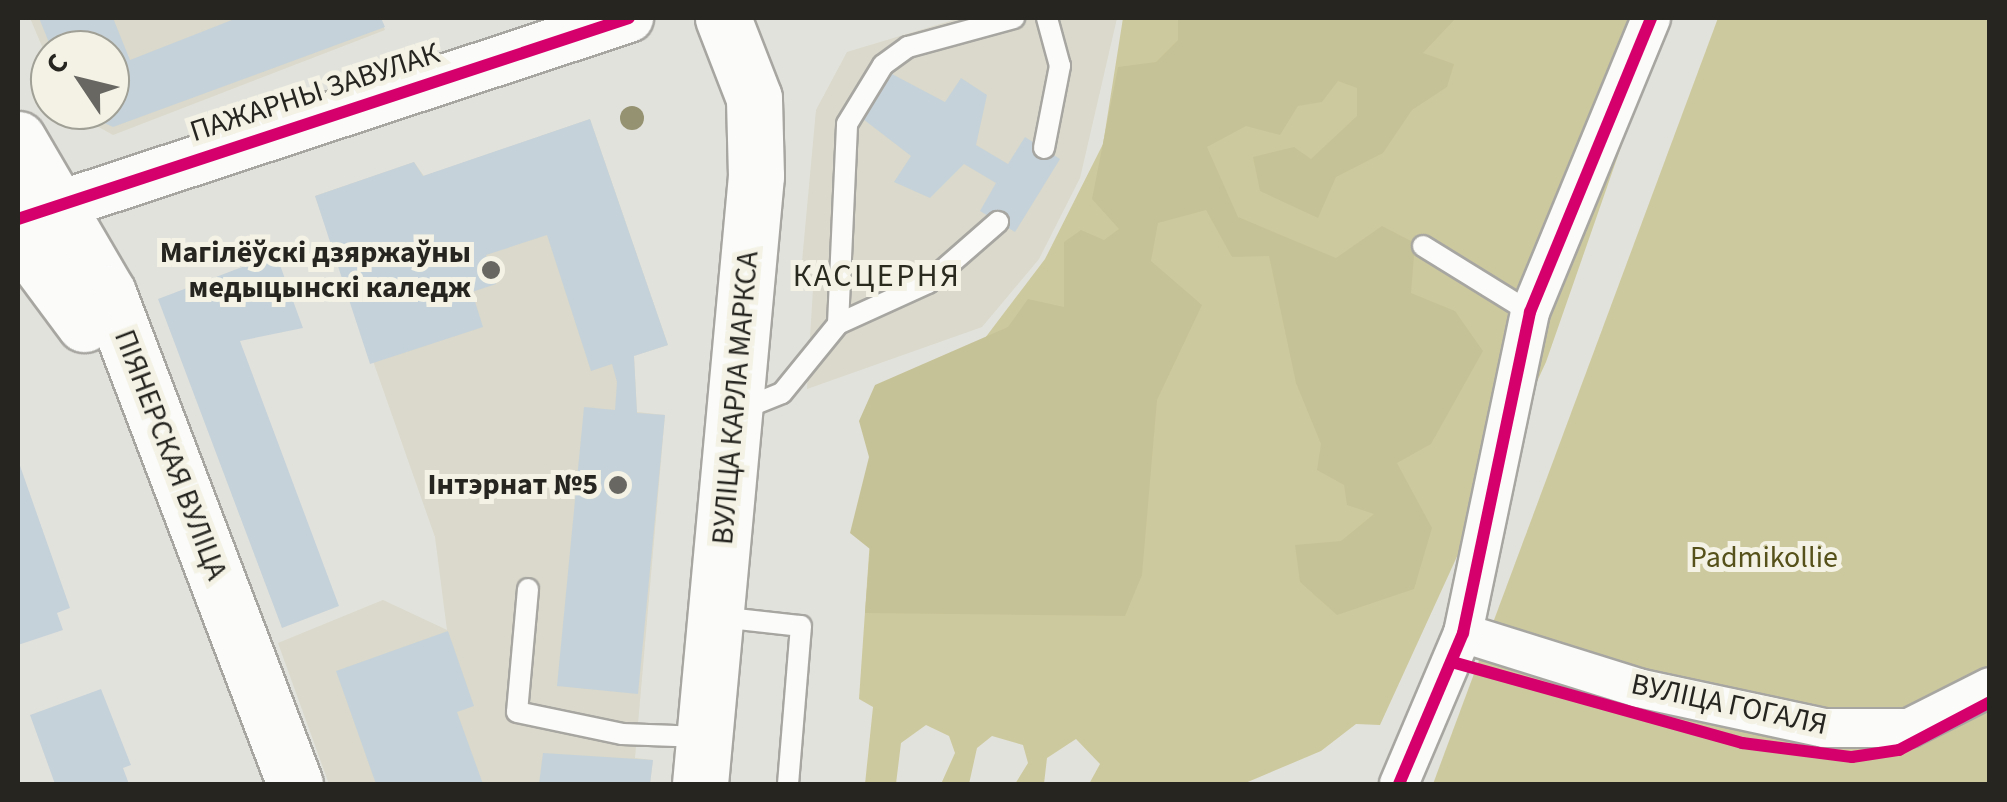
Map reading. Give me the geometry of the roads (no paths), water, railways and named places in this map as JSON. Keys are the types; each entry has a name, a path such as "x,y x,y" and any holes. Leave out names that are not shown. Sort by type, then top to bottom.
{"main road":[{"name":"ВУЛІЦА КАРЛА МАРКСА","path":"702,761 734,412 754,98 723,18"},
{"name":"ПІЯНЕРСКАЯ ВУЛІЦА","path":"18,139 28,221 78,306 258,784"},
{"name":"ПІЯНЕРСКАЯ ВУЛІЦА","path":"28,221 108,293 295,784"}],"street":[{"name":"ПАЖАРНЫ ЗАВУЛАК","path":"28,221 629,18"},
{"path":"1399,784 1464,633 1530,312 1651,18"},
{"name":"ВУЛІЦА ГОГАЛЯ","path":"1464,633 1638,688 1824,728 1909,728 1990,686"}],"lane":[{"path":"838,324 847,124 882,65 908,47 1014,18"},
{"path":"1044,148 1060,66 1047,18"},
{"path":"734,412 782,393 838,324 928,283 998,222"},
{"path":"1424,246 1530,312"},
{"path":"528,589 517,712 622,734 702,761"},
{"path":"717,617 801,626 788,784"}],"place":[{"name":"Магілёўскі дзяржаўны медыцынскі каледж","path":"491,270"},
{"name":"Інтэрнат №5","path":"618,485"}],"district":[{"name":"КАСЦЕРНЯ","path":"877,276"}],"park label":[{"name":"Padmikollie","path":"1764,558"}]}
